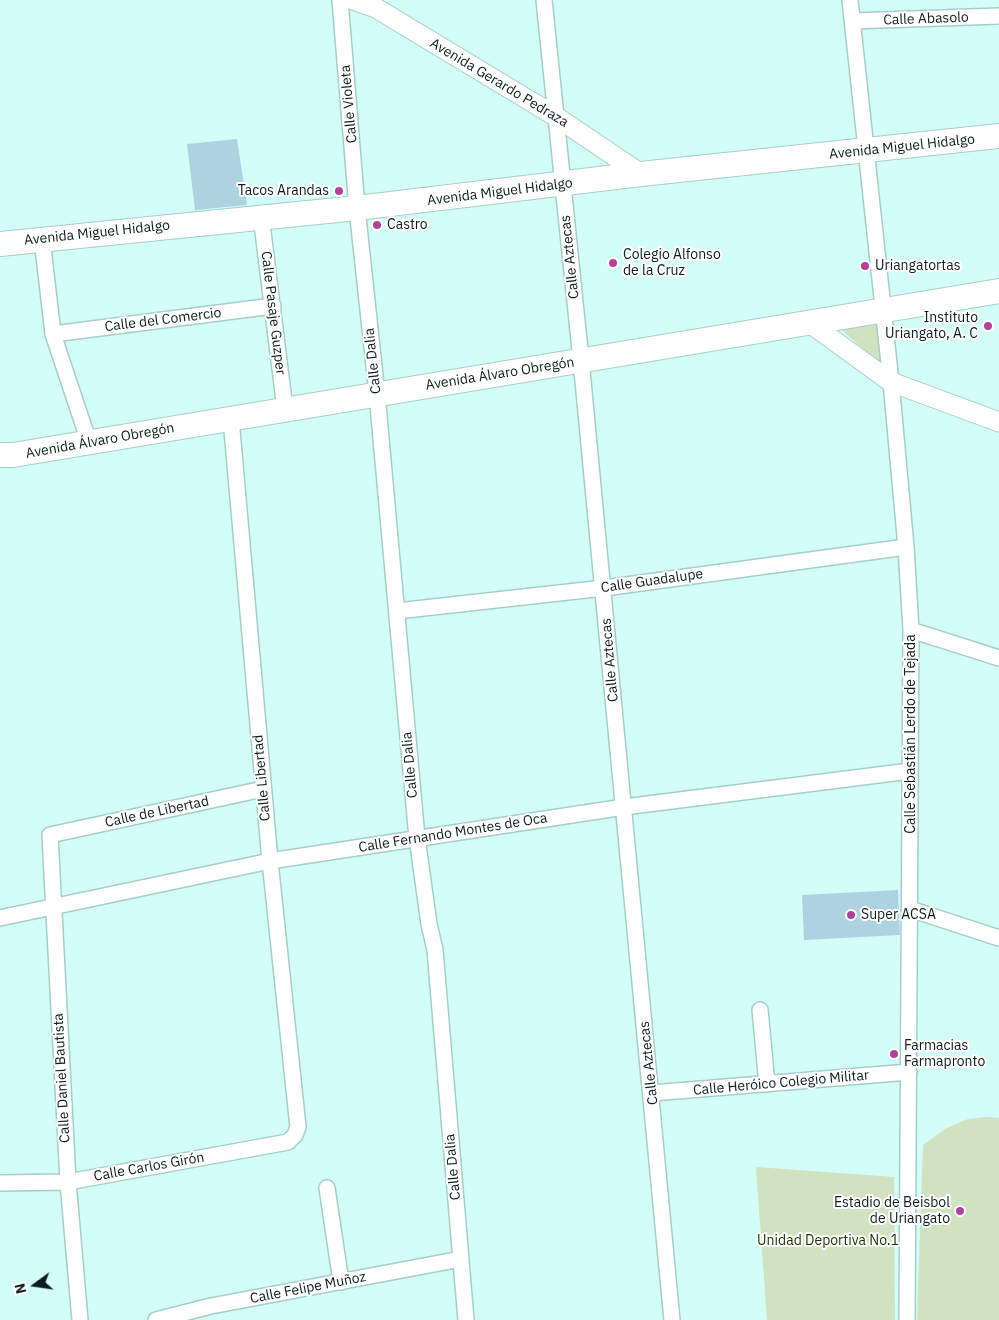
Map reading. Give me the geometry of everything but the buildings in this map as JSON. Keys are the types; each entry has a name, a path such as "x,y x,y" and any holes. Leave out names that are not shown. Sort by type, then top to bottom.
{"main road":[{"name":"Avenida Miguel Hidalgo","path":"0,244 261,216 357,208 562,185 641,174 999,136"},
{"name":"Avenida Álvaro Obregón","path":"4,456 808,321 999,291"}],"street":[{"name":"Calle Violeta","path":"340,0 357,208"},
{"name":"Avenida Gerardo Pedraza","path":"354,0 376,8 555,116 641,174"},
{"name":"Calle Aztecas","path":"544,0 562,185 582,360 672,1320"},
{"name":"Calle Sebastián Lerdo de Tejada","path":"850,0 891,382 912,630 907,1320"},
{"name":"Calle Abasolo","path":"852,21 999,16"},
{"name":"Calle Dalia","path":"357,208 377,394 417,838 429,924 436,950 466,1320"},
{"name":"Calle Pasaje Guzper","path":"261,216 285,409"},
{"path":"42,239 53,334 89,442"},
{"name":"Calle del Comercio","path":"53,334 273,306"},
{"path":"808,321 891,382 999,422"},
{"name":"Calle Libertad","path":"231,419 270,861 298,1127 295,1136"},
{"name":"Calle Guadalupe","path":"397,612 604,588 906,547"},
{"path":"912,630 999,658"},
{"name":"Calle Fernando Montes de Oca","path":"0,918 270,861 624,806 910,771"},
{"name":"Calle de Libertad","path":"50,835 264,789"},
{"name":"Calle Daniel Bautista","path":"50,835 68,1182 80,1320"},
{"path":"910,909 999,938"},
{"path":"760,1010 767,1084"},
{"name":"Calle Heróico Colegio Militar","path":"652,1093 909,1072"},
{"name":"Calle Carlos Girón","path":"0,1183 68,1182 288,1142 295,1136"},
{"path":"327,1188 341,1282"},
{"name":"Calle Felipe Muñoz","path":"156,1320 212,1313 341,1282 461,1260"}],"green space":[{"path":"879,315 883,367 832,321"},
{"name":"Estadio de Beisbol de Uriangato","path":"999,1118 999,1320 917,1320 923,1145 945,1129 968,1119"},
{"name":"Unidad Deportiva No.1","path":"756,1167 894,1177 895,1320 767,1320"}],"place":[{"name":"Tacos Arandas","path":"339,191"},
{"name":"Castro","path":"377,225"},
{"name":"Colegio Alfonso de la Cruz","path":"613,263"},
{"name":"Uriangatortas","path":"865,266"},
{"name":"Instituto Uriangato, A. C","path":"988,326"},
{"name":"Super ACSA","path":"851,915"},
{"name":"Farmacias Farmapronto","path":"894,1054"},
{"name":"Estadio de Beisbol de Uriangato","path":"960,1211"}]}
